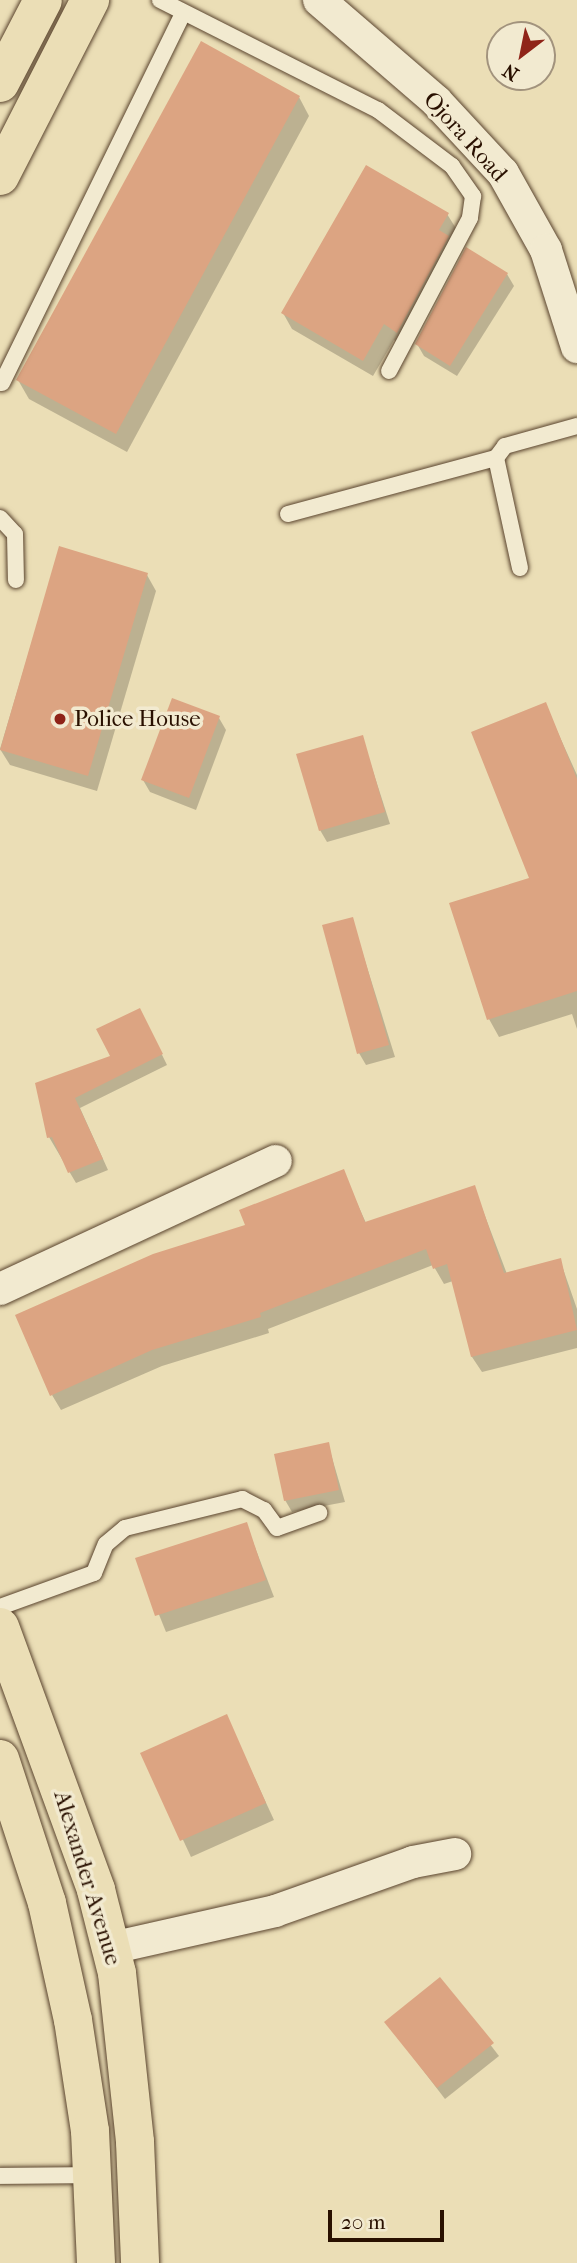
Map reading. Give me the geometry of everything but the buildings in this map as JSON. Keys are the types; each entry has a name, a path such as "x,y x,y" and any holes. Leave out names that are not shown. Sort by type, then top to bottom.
{"main road":[{"path":"0,83 43,0"},
{"path":"0,176 90,0"},
{"name":"Alexander Avenue","path":"0,1627 96,1890 111,1948 135,2142 140,2263"},
{"name":"Alexander Avenue","path":"0,1759 47,1903 73,2020 93,2175 96,2263"}],"street":[{"name":"Ojora Road","path":"319,0 436,101 503,173 568,286 577,347"},
{"path":"0,1289 276,1161"},
{"path":"111,1948 275,1911 413,1862 455,1854"}],"lane":[{"path":"160,0 183,15 290,63 378,110 452,166 472,196 470,218 388,371"},
{"path":"2,383 183,15"},
{"path":"288,513 496,458 505,446 577,426"},
{"path":"496,458 520,568"},
{"path":"0,518 15,534 16,580"},
{"path":"0,1607 94,1573 112,1535 125,1528 242,1499 264,1510 277,1528 319,1513"},
{"path":"0,2176 93,2175"}],"place":[{"name":"Police House","path":"60,719"}]}
